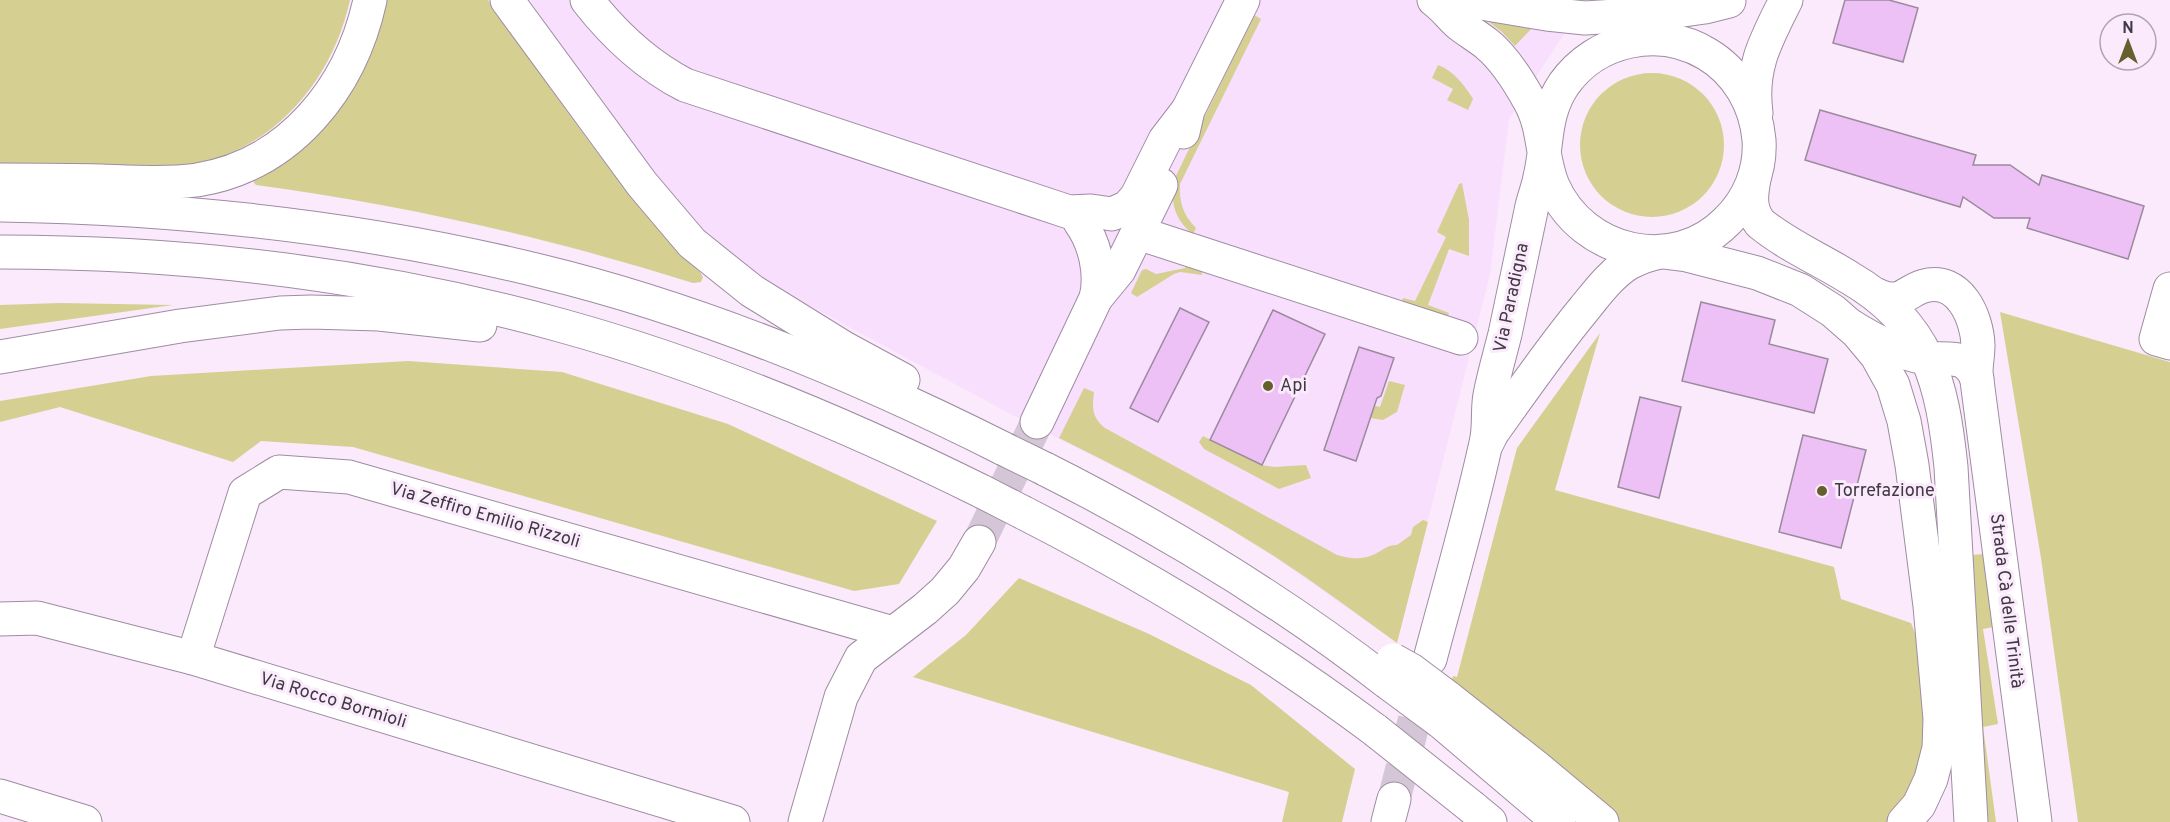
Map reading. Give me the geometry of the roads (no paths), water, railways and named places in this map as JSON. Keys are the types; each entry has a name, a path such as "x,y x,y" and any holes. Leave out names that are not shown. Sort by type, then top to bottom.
{"main road":[{"path":"0,180 177,182 209,177 254,162 285,143 303,128 328,99 356,49 370,0"},
{"path":"507,0 642,184 704,255 758,296 844,348 937,399 1019,456"},
{"path":"587,0 607,25 632,50 685,85 1075,217 1088,227 1135,237 1461,338"},
{"path":"1075,217 1091,211 1112,214 1131,204 1165,140 1188,110 1243,0"},
{"path":"1434,0 1463,27 1491,47 1506,65 1537,115 1545,149"},
{"path":"1440,0 1475,2 1585,18 1662,13 1713,6 1730,1"},
{"name":"Via Paradigna","path":"1485,447 1492,432 1533,373 1593,298 1618,271 1651,254 1697,243 1726,223 1747,195 1754,179 1759,144 1754,88 1757,66 1766,40 1786,0"},
{"name":"Via Paradigna","path":"1663,252 1628,250 1611,244 1581,226 1569,213 1551,183 1546,166 1545,131 1549,114 1565,82 1591,57 1623,42 1683,22 1730,1"},
{"name":"Via Paradigna","path":"1623,42 1641,39 1676,41 1693,46 1709,55 1730,72 1746,93 1757,127"},
{"path":"1037,422 1096,298 1119,270 1180,146 1188,110"},
{"name":"Via Paradigna","path":"1430,659 1485,447 1489,424 1490,394 1545,149"},
{"path":"1754,179 1751,205 1755,218 1787,243 1848,276 1877,295 1903,319 1928,359 1935,375 1945,413 1952,467 1971,822"},
{"path":"0,205 115,208 259,220 405,242 542,271 644,300 777,348 875,389 1019,456 1196,553 1312,628 1390,671 1444,710 1536,767 1602,822"},
{"path":"1075,217 1091,242 1096,259 1096,298"},
{"path":"0,252 118,254 187,259 357,281 447,298 527,317 632,347 801,408 983,492 1110,558 1187,603 1277,660 1375,730 1483,817"},
{"path":"1663,252 1687,255 1771,277 1817,299 1874,339 1909,354 1928,359 1962,361 1973,370 1977,379"},
{"name":"Strada Cà delle Trinità","path":"1877,295 1887,299 1898,299 1929,285 1948,287 1959,294 1969,309 1977,333 1977,379 2035,822"},
{"path":"2170,289 2156,339 2170,344"},
{"path":"0,357 180,326 250,316 310,312 421,318 586,338 632,347"},
{"path":"1847,322 1868,343 1877,356 1898,400 1912,465 1930,606 1940,719 1939,748 1936,765 1926,793 1904,822"},
{"name":"Via Zeffiro Emilio Rizzoli","path":"193,658 245,494 279,472 349,477 893,633"},
{"path":"806,822 841,697 861,658 945,591 964,568 979,542"},
{"name":"Via Rocco Bormioli","path":"0,620 36,618 193,658 660,812 733,822"},
{"path":"1444,710 1559,822"},
{"path":"0,796 86,822"}],"tunnel":[{"path":"979,542 1037,422"},
{"path":"1394,799 1425,678"}],"place":[{"name":"Api","path":"1268,386"},
{"name":"Torrefazione","path":"1822,491"}]}
